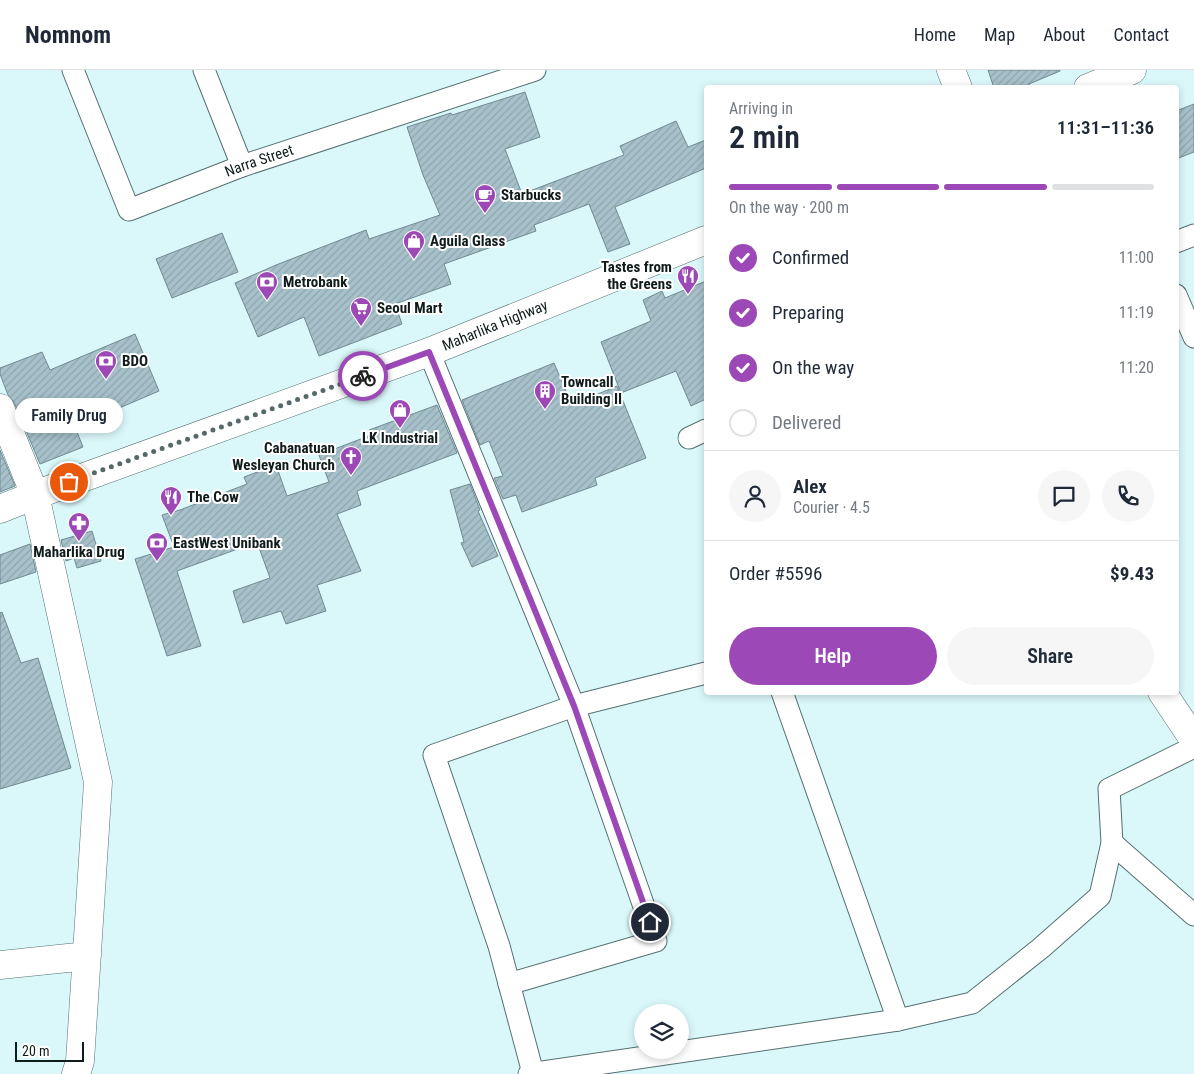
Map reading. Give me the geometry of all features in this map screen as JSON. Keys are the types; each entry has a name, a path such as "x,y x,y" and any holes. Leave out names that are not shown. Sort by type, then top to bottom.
{"street":[{"name":"Narra Street","path":"73,70 129,210 242,166 536,70"},
{"path":"204,70 242,166"},
{"path":"951,70 957,85"},
{"path":"1095,85 1132,70"},
{"path":"1179,241 1194,235"},
{"name":"Maharlika Highway","path":"0,509 429,352 704,241"},
{"path":"1179,302 1194,337"},
{"path":"429,352 574,706 656,941 509,984"},
{"path":"0,408 35,495 98,782 80,1061 76,1074"},
{"path":"704,673 574,706 434,755 499,946 531,1074 898,1020 972,1003 1100,896 1112,843 1109,789 1194,747"},
{"path":"783,695 898,1020"},
{"path":"1164,695 1194,740"},
{"path":"1112,843 1194,915"},
{"path":"0,965 87,956"}],"building":[{"path":"988,70 1060,70 1029,85 993,85"},
{"path":"525,92 540,137 505,149 522,194 624,155 620,146 676,121 688,147 704,141 704,169 615,207 630,244 608,252 589,204 534,225 536,231 444,264 451,284 395,304 402,324 319,356 304,317 258,337 235,283 366,230 369,239 440,215 423,175 407,127 451,113 452,115"},
{"path":"1194,104 1194,152 1179,158 1179,110"},
{"path":"222,233 238,272 172,298 156,259"},
{"path":"704,282 704,400 691,406 676,371 621,393 601,342 651,321 643,300 662,291 665,298"},
{"path":"135,334 159,391 75,427 83,447 40,464 14,402 8,395 0,374 0,368 42,352 50,370"},
{"path":"554,363 572,405 617,386 646,458 595,478 597,485 522,512 516,495 503,499 494,478 503,476 489,441 480,445 462,400"},
{"path":"437,405 457,453 357,491 361,505 337,514 361,571 317,585 326,611 286,624 281,611 243,623 233,591 270,578 257,542 177,571 201,646 167,656 135,559 174,547 162,515 247,484 244,477 276,465 287,496 329,482 319,455 371,435 369,430"},
{"path":"0,450 15,486 0,492"},
{"path":"470,484 480,510 478,511 498,556 472,567 461,543 464,542 450,490"},
{"path":"92,531 101,561 77,568 74,558 66,561 61,540"},
{"path":"30,544 36,572 0,584 0,555"},
{"path":"2,612 21,663 38,658 71,768 0,789 0,613"}],"way so far":[{"path":"69,482 363,376"}],"place":[{"name":"Starbucks","path":"485,214"},
{"name":"Aguila Glass","path":"414,260"},
{"name":"Tastes from the Greens","path":"688,295"},
{"name":"Metrobank","path":"267,301"},
{"name":"Seoul Mart","path":"361,327"},
{"name":"BDO","path":"106,380"},
{"name":"Towncall Building II","path":"545,410"},
{"name":"LK Industrial","path":"400,429"},
{"name":"Cabanatuan Wesleyan Church","path":"351,476"},
{"name":"Family Drug","path":"69,482"},
{"name":"The Cow","path":"171,516"},
{"name":"Maharlika Drug","path":"79,542"},
{"name":"EastWest Unibank","path":"157,562"}],"route":[{"path":"363,376 429,352 574,706 650,922"}]}
